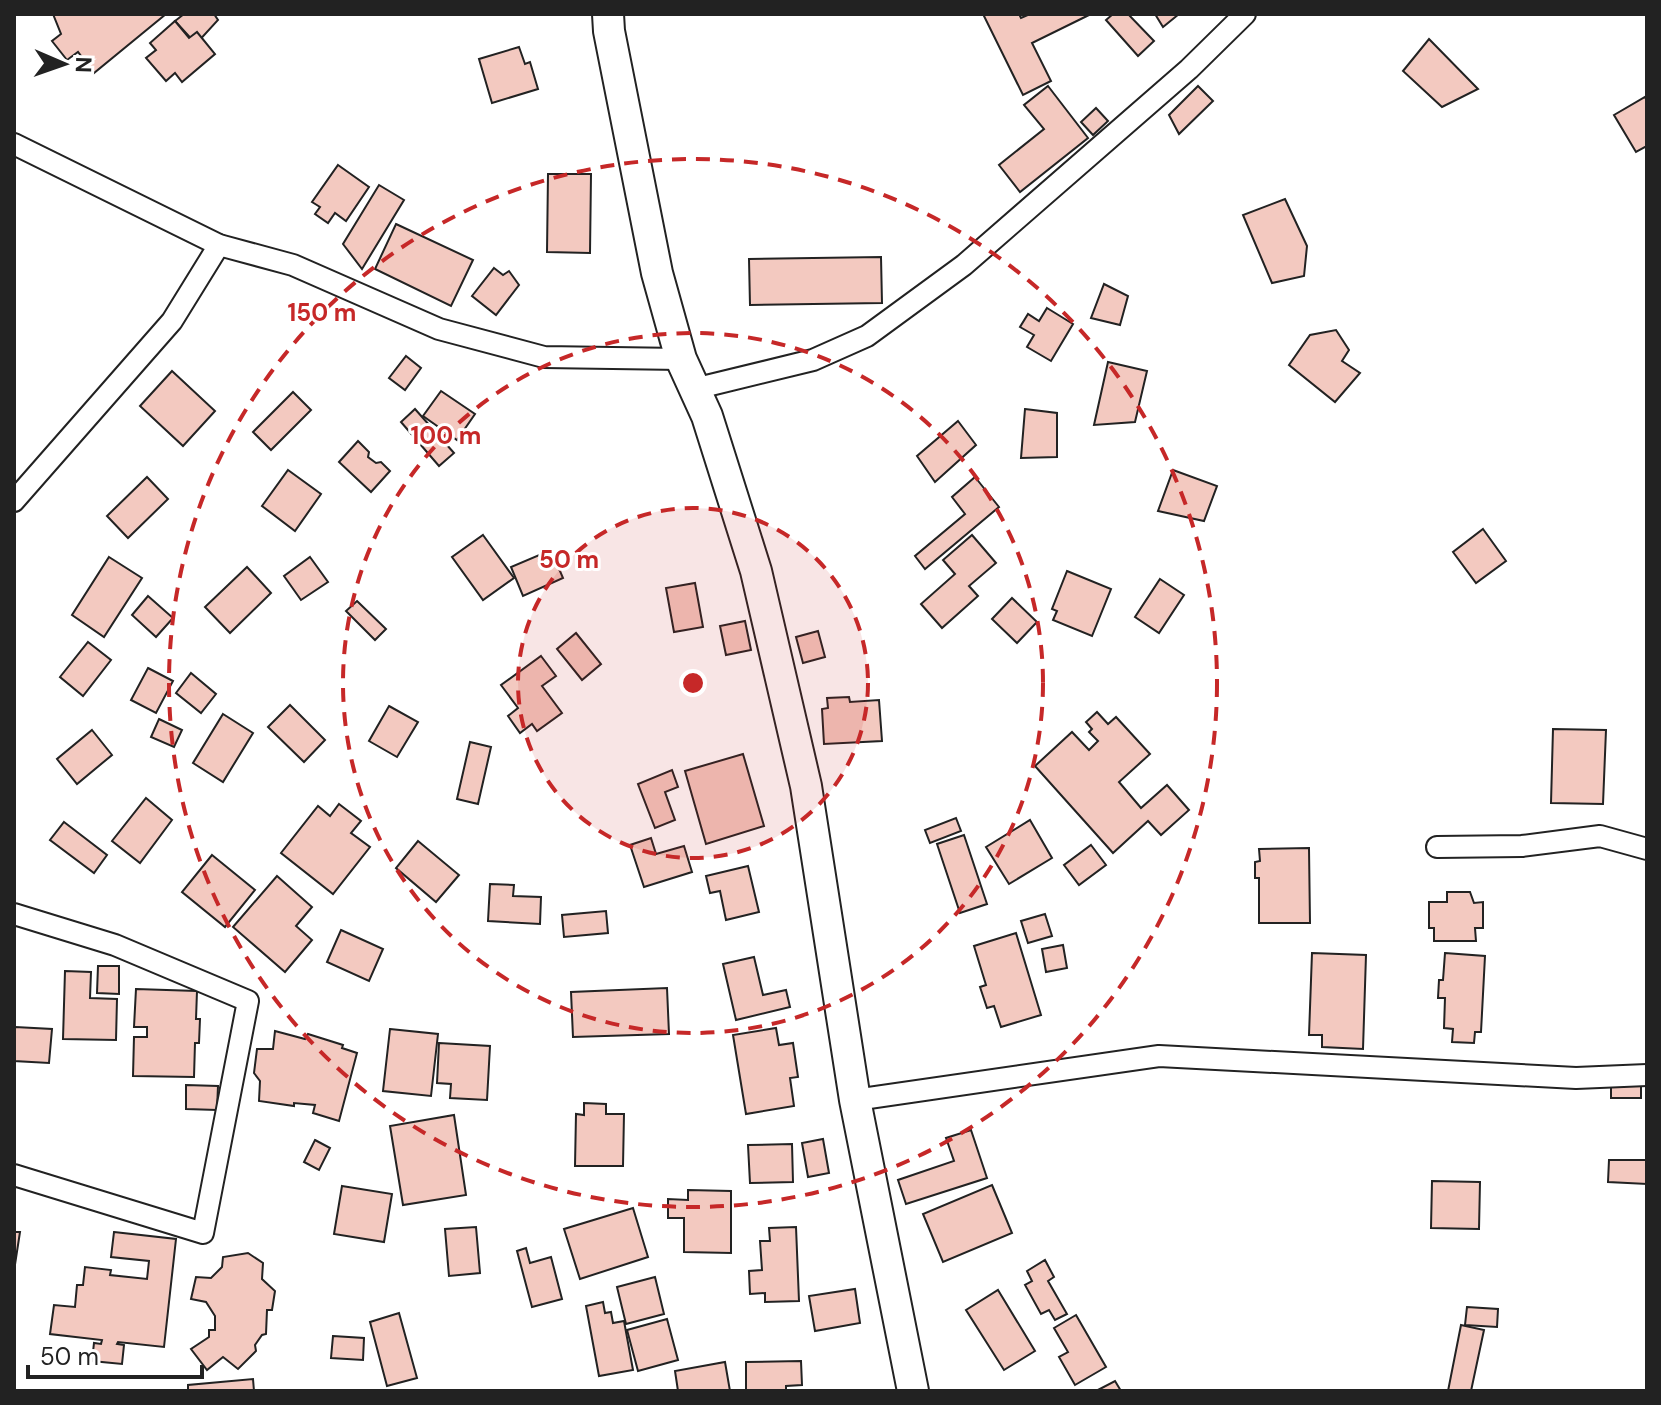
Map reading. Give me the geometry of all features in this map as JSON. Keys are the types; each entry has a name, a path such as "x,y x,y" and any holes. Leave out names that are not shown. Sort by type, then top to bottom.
{"street":[{"path":"608,14 657,273 681,359 707,416 756,571 806,786 855,1100 913,1391"},
{"path":"694,389 813,360 867,336 976,255 1189,69 1245,14"},
{"path":"14,144 219,245 293,265 439,329 544,357 681,359"},
{"path":"14,501 172,321 219,245"},
{"path":"1437,847 1522,846 1600,836 1647,849"},
{"path":"14,914 115,945 248,1001 203,1233 14,1175"},
{"path":"855,1100 1159,1056 1576,1078 1647,1075"}],"building":[{"path":"53,14 166,14 94,73 78,52 67,60 52,41 61,34"},
{"path":"184,14 214,14 218,20 196,44 175,21"},
{"path":"983,14 1019,14 1021,18 1030,14 1091,14 1032,43 1051,81 1023,95"},
{"path":"1113,14 1128,14 1154,41 1138,56 1106,20"},
{"path":"1155,14 1179,14 1163,27"},
{"path":"175,21 189,38 197,32 215,54 182,82 175,73 166,81 146,58 156,50 150,43"},
{"path":"1429,39 1478,89 1442,107 1403,71"},
{"path":"519,47 525,64 530,62 538,89 492,103 479,59"},
{"path":"1048,86 1088,138 1020,192 999,165 1044,129 1024,105"},
{"path":"1198,86 1213,101 1179,134 1169,115"},
{"path":"1645,97 1647,146 1636,152 1614,115"},
{"path":"1096,108 1108,121 1093,135 1081,122"},
{"path":"338,165 369,187 346,221 335,213 328,223 315,214 320,207 312,202"},
{"path":"548,174 591,174 590,253 547,252"},
{"path":"379,185 404,200 362,269 343,244"},
{"path":"1285,199 1307,246 1304,276 1272,283 1243,215"},
{"path":"396,224 473,260 451,306 375,269"},
{"path":"881,257 882,303 750,305 749,259"},
{"path":"494,268 503,275 509,271 519,285 496,315 472,296"},
{"path":"1104,284 1128,296 1120,325 1091,318"},
{"path":"1047,308 1073,324 1051,361 1027,347 1034,335 1020,327 1028,314 1039,321"},
{"path":"1336,330 1349,350 1342,361 1360,373 1335,402 1289,365 1310,335"},
{"path":"406,356 421,368 405,390 389,378"},
{"path":"1108,362 1147,371 1135,422 1094,425"},
{"path":"172,371 215,411 183,446 140,406"},
{"path":"441,391 475,414 457,440 423,416"},
{"path":"293,392 311,410 271,450 253,432"},
{"path":"415,409 454,453 439,466 401,422"},
{"path":"1025,409 1057,413 1057,457 1021,458"},
{"path":"958,421 976,445 935,482 917,456"},
{"path":"358,441 369,452 368,457 376,463 381,462 390,471 371,492 339,462"},
{"path":"288,470 321,494 295,531 262,506"},
{"path":"1173,470 1217,486 1204,521 1158,511"},
{"path":"147,477 168,499 128,538 107,516"},
{"path":"975,477 999,507 925,569 915,556 965,514 952,497"},
{"path":"1483,529 1506,561 1476,583 1453,552"},
{"path":"483,535 514,578 483,600 452,557"},
{"path":"972,535 996,563 969,586 978,596 942,628 921,604 955,574 943,560"},
{"path":"551,550 563,578 523,596 511,567"},
{"path":"109,557 142,578 104,637 72,615"},
{"path":"310,557 328,582 301,600 284,576"},
{"path":"247,567 271,593 230,633 205,607"},
{"path":"1067,571 1111,589 1092,636 1053,620 1057,611 1052,609"},
{"path":"1160,579 1184,595 1159,633 1135,617"},
{"path":"695,583 703,627 674,632 666,588"},
{"path":"148,596 173,618 156,637 132,615"},
{"path":"1012,598 1037,622 1017,643 992,619"},
{"path":"357,601 386,629 375,640 346,611"},
{"path":"745,621 751,650 726,655 720,626"},
{"path":"818,631 825,657 803,663 796,637"},
{"path":"576,633 601,664 582,680 557,649"},
{"path":"88,642 111,660 83,696 60,677"},
{"path":"541,656 556,676 542,686 562,713 537,731 532,724 520,733 508,716 518,708 501,685"},
{"path":"148,668 173,681 156,713 131,700"},
{"path":"191,673 216,694 201,713 176,693"},
{"path":"849,697 850,702 879,700 882,741 824,744 822,709 828,708 827,698"},
{"path":"290,705 325,740 304,762 268,727"},
{"path":"389,706 418,722 397,757 369,741"},
{"path":"1097,712 1108,724 1116,717 1150,754 1119,782 1141,808 1167,785 1189,810 1161,835 1148,821 1113,853 1035,766 1072,732 1089,750 1098,741 1089,732 1092,729 1086,722"},
{"path":"223,714 253,733 223,782 193,763"},
{"path":"159,719 182,730 174,747 151,737"},
{"path":"1553,729 1606,730 1603,804 1551,803"},
{"path":"92,730 112,755 77,784 57,759"},
{"path":"470,742 491,747 478,804 457,799"},
{"path":"743,754 764,826 706,844 685,771"},
{"path":"672,770 678,787 665,792 675,820 655,828 638,784"},
{"path":"146,798 172,820 140,863 112,841"},
{"path":"339,804 361,821 351,833 370,847 333,894 281,853 318,806 330,816"},
{"path":"956,818 961,831 930,843 925,830"},
{"path":"1030,820 1052,858 1009,884 986,847"},
{"path":"64,822 107,855 94,873 50,840"},
{"path":"964,835 987,904 960,913 937,844"},
{"path":"651,838 656,854 684,846 692,872 644,887 630,845"},
{"path":"418,841 459,875 436,902 396,868"},
{"path":"1091,845 1106,865 1079,885 1064,865"},
{"path":"1309,848 1310,923 1259,923 1259,878 1255,878 1255,862 1260,861 1259,849"},
{"path":"212,855 255,890 225,927 182,892"},
{"path":"748,866 759,912 726,920 720,891 710,893 706,876"},
{"path":"277,876 312,907 296,926 312,940 285,972 233,927"},
{"path":"490,884 514,885 513,896 541,897 540,924 488,921"},
{"path":"1447,892 1470,892 1474,903 1483,902 1483,928 1475,928 1476,941 1434,941 1434,928 1429,928 1429,902 1447,902"},
{"path":"606,911 608,933 564,937 562,915"},
{"path":"1045,914 1052,936 1028,943 1021,921"},
{"path":"341,930 383,949 369,981 327,962"},
{"path":"1016,933 1041,1015 1001,1027 994,1006 987,1008 980,987 986,985 974,946"},
{"path":"1063,945 1067,968 1046,972 1042,949"},
{"path":"1312,953 1366,955 1363,1049 1322,1047 1322,1035 1309,1035"},
{"path":"1445,953 1485,956 1481,1032 1475,1032 1474,1043 1452,1042 1453,1029 1444,1028 1445,998 1438,998"},
{"path":"754,957 763,995 786,990 790,1007 736,1020 723,964"},
{"path":"98,966 119,966 119,994 97,993"},
{"path":"65,971 91,972 90,998 117,999 116,1040 63,1039"},
{"path":"667,988 669,1034 573,1037 571,992"},
{"path":"136,989 197,991 196,1019 200,1019 199,1043 195,1043 194,1077 133,1076 134,1037 147,1037 147,1027 134,1027"},
{"path":"15,1027 52,1029 49,1063 14,1061"},
{"path":"776,1028 779,1045 793,1043 798,1077 790,1078 794,1106 746,1114 733,1035"},
{"path":"390,1029 438,1034 431,1096 383,1091"},
{"path":"275,1031 305,1039 308,1034 357,1053 339,1121 313,1113 315,1105 294,1103 294,1106 259,1101 260,1081 254,1073 257,1049 273,1049"},
{"path":"439,1043 490,1046 487,1100 450,1098 451,1084 437,1083"},
{"path":"1611,1081 1641,1081 1641,1098 1611,1098"},
{"path":"186,1085 218,1086 217,1110 186,1109"},
{"path":"584,1103 606,1104 606,1114 624,1114 623,1166 575,1166 576,1114 584,1115"},
{"path":"454,1115 466,1195 403,1205 390,1126"},
{"path":"971,1130 987,1178 906,1204 898,1180 954,1161 946,1138"},
{"path":"823,1139 829,1173 808,1177 802,1143"},
{"path":"315,1140 330,1148 319,1170 304,1162"},
{"path":"792,1144 793,1182 750,1183 748,1145"},
{"path":"1609,1160 1647,1160 1647,1184 1608,1182"},
{"path":"1432,1181 1480,1182 1479,1229 1431,1228"},
{"path":"992,1185 1012,1233 943,1262 923,1214"},
{"path":"342,1186 392,1194 384,1242 334,1234"},
{"path":"688,1190 731,1191 731,1253 684,1252 684,1218 668,1218 668,1199 688,1200"},
{"path":"633,1208 648,1257 580,1279 564,1229"},
{"path":"476,1227 480,1273 449,1276 445,1229"},
{"path":"796,1227 799,1301 765,1302 765,1293 750,1294 749,1271 762,1270 760,1241 770,1241 769,1228"},
{"path":"14,1232 20,1232 14,1271"},
{"path":"114,1232 176,1239 164,1347 118,1342 124,1345 122,1364 92,1361 94,1343 101,1344 102,1340 50,1334 54,1305 75,1307 77,1285 83,1285 85,1267 111,1270 110,1275 147,1279 149,1261 111,1257"},
{"path":"526,1248 530,1263 551,1257 562,1299 532,1307 517,1251"},
{"path":"248,1253 263,1263 262,1279 275,1291 272,1310 267,1310 266,1334 255,1345 256,1351 238,1369 223,1357 207,1370 191,1349 209,1337 209,1330 215,1330 215,1316 206,1302 191,1299 196,1277 211,1278 222,1267 223,1257"},
{"path":"1045,1260 1054,1277 1048,1281 1067,1314 1055,1320 1049,1310 1041,1314 1025,1285 1032,1281 1027,1271"},
{"path":"655,1277 664,1314 626,1324 617,1287"},
{"path":"855,1289 860,1323 815,1331 809,1296"},
{"path":"998,1290 1035,1351 1004,1370 966,1310"},
{"path":"603,1302 605,1313 611,1312 613,1323 624,1321 633,1370 599,1376 586,1306"},
{"path":"1467,1307 1498,1309 1497,1327 1465,1325"},
{"path":"399,1313 417,1378 387,1386 370,1322"},
{"path":"1076,1315 1106,1367 1075,1385 1059,1357 1068,1352 1054,1328"},
{"path":"667,1319 678,1360 638,1371 627,1330"},
{"path":"1461,1325 1484,1330 1471,1391 1448,1391"},
{"path":"333,1336 364,1338 363,1360 331,1358"},
{"path":"801,1361 802,1385 786,1386 786,1391 746,1391 746,1362"},
{"path":"725,1362 730,1391 678,1391 675,1371"},
{"path":"253,1379 254,1391 188,1391 188,1385"},
{"path":"1115,1381 1121,1391 1096,1391"}]}
